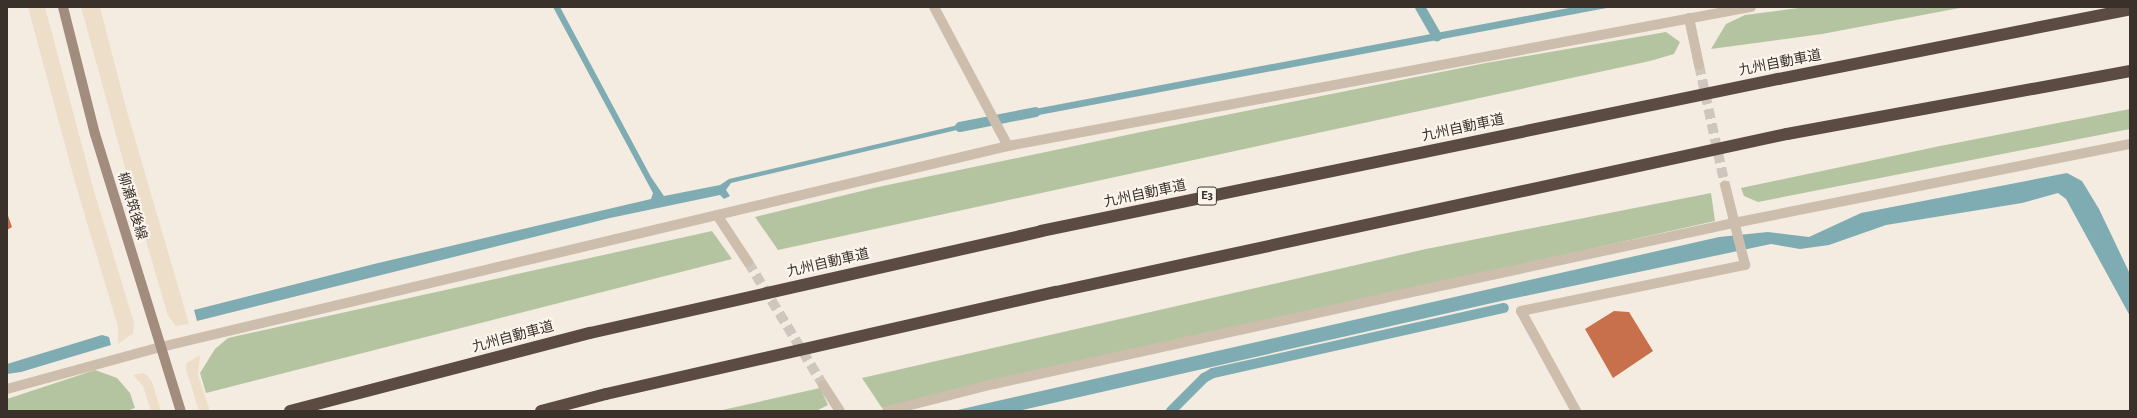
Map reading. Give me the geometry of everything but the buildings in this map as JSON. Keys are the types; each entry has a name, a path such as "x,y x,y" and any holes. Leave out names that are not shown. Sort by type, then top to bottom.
{"highway":[{"name":"九州自動車道","path":"290,411 590,333 1041,231 1786,77 2130,9"},
{"path":"541,411 622,390 1056,292 1787,134 2130,71"}],"main road":[{"name":"柳瀬筑後線","path":"63,7 96,134 181,411"}],"street":[{"path":"934,7 1008,146"},
{"path":"7,389 161,347 1008,146 1751,7"},
{"path":"1689,18 1699,65"},
{"path":"886,411 994,384 1369,301 1734,224 2130,144"},
{"path":"1576,411 1521,311 1745,265 1725,184"},
{"path":"717,215 748,262"},
{"path":"823,385 840,411"}],"green space":[{"path":"1806,7 1965,7 1822,34 1711,49 1726,24 1745,15"},
{"path":"1666,32 1680,42 1674,54 1650,61 778,250 755,217 878,187 1141,132 1486,63"},
{"path":"2130,109 2130,129 1758,202 1744,196 1741,188 1940,146"},
{"path":"1711,193 1715,221 882,408 862,378 1426,249"},
{"path":"712,231 732,259 206,393 200,373 215,349 228,338"},
{"path":"95,370 117,378 130,393 135,408 127,411 7,411 7,399"},
{"path":"820,388 828,405 816,411 718,411"}],"shaded area":[{"path":"28,7 45,7 94,191 134,323 133,333 118,344 118,327 75,182"},
{"path":"81,7 100,7 126,108 189,324 176,326 168,316 129,182"},
{"path":"200,355 198,375 210,411 199,411 186,369 187,363"},
{"path":"142,373 147,375 152,382 161,411 151,411 143,386 133,375"}],"water":[{"path":"553,7 560,7 651,177 664,196 720,185 729,179 971,122 974,126 731,183 726,190 730,196 724,199 720,195 610,218 197,321 194,310 374,264 651,199 653,193"},
{"path":"1574,7 1612,7 1023,118 1024,111"},
{"path":"2067,173 2082,181 2099,209 2130,274 2130,316 2066,199 2058,193 2022,203 1886,225 1829,245 1800,249 1771,244 1501,301 1018,411 953,411 1719,237 1768,232 1809,237 1861,213"},
{"path":"102,335 109,337 111,345 21,372 7,374 7,364"}],"waterway":[{"path":"1420,7 1437,36"},
{"path":"960,127 1036,112"},
{"path":"1171,411 1204,378 1213,373 1504,308"}],"tunnel":[{"path":"1699,65 1725,185"},
{"path":"748,262 823,385"}]}
